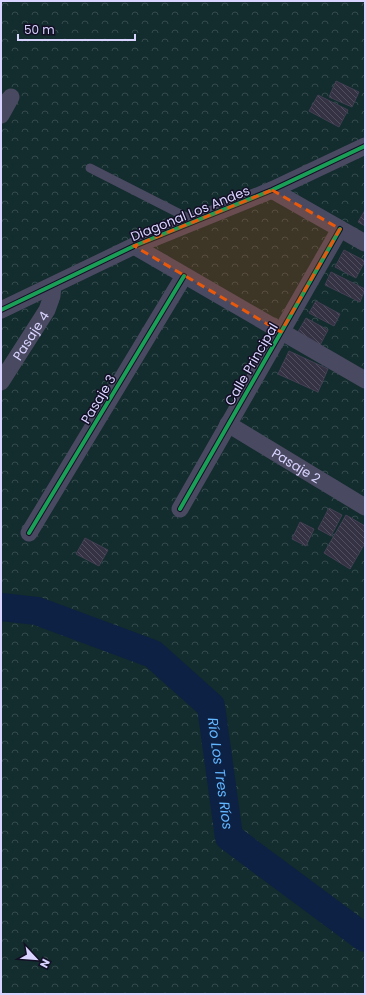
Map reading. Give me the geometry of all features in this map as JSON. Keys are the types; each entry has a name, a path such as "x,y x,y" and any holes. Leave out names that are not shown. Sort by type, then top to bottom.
{"street":[{"path":"1,115 12,97"},
{"name":"Diagonal Los Andes","path":"1,310 134,246 272,190 365,146"},
{"path":"272,190 365,243"},
{"name":"Calle Principal","path":"180,509 340,229"},
{"path":"134,246 365,380"},
{"name":"Pasaje 3","path":"29,533 184,276"},
{"name":"Pasaje 4","path":"1,382 47,310 52,296 53,286"},
{"name":"Pasaje 2","path":"228,424 365,507"}],"lane":[{"path":"90,168 194,222"}],"highlighted area":[{"path":"272,190 340,229 281,332 134,246"}],"green space":[{"path":"1,1 365,1 365,994 1,994"}],"building":[{"path":"336,81 359,92 352,107 329,97"},
{"path":"318,95 348,110 339,127 309,111"},
{"path":"365,210 365,226 358,222"},
{"path":"344,250 365,261 356,278 335,267"},
{"path":"331,272 365,289 360,302 325,285"},
{"path":"316,301 340,314 334,326 309,313"},
{"path":"306,318 328,330 318,349 295,337"},
{"path":"289,351 328,369 318,392 278,374"},
{"path":"329,508 342,515 331,536 318,529"},
{"path":"346,515 365,526 365,543 350,569 324,553"},
{"path":"300,522 314,529 306,546 292,539"},
{"path":"85,538 108,550 99,566 76,554"}],"waterway":[{"name":"Río Los Tres Ríos","path":"1,607 37,611 153,654 211,706 229,837 365,938"}],"cycle path":[{"path":"1,310 134,246 272,190 365,146"},
{"path":"180,509 340,229"},
{"path":"29,533 184,276"}]}
